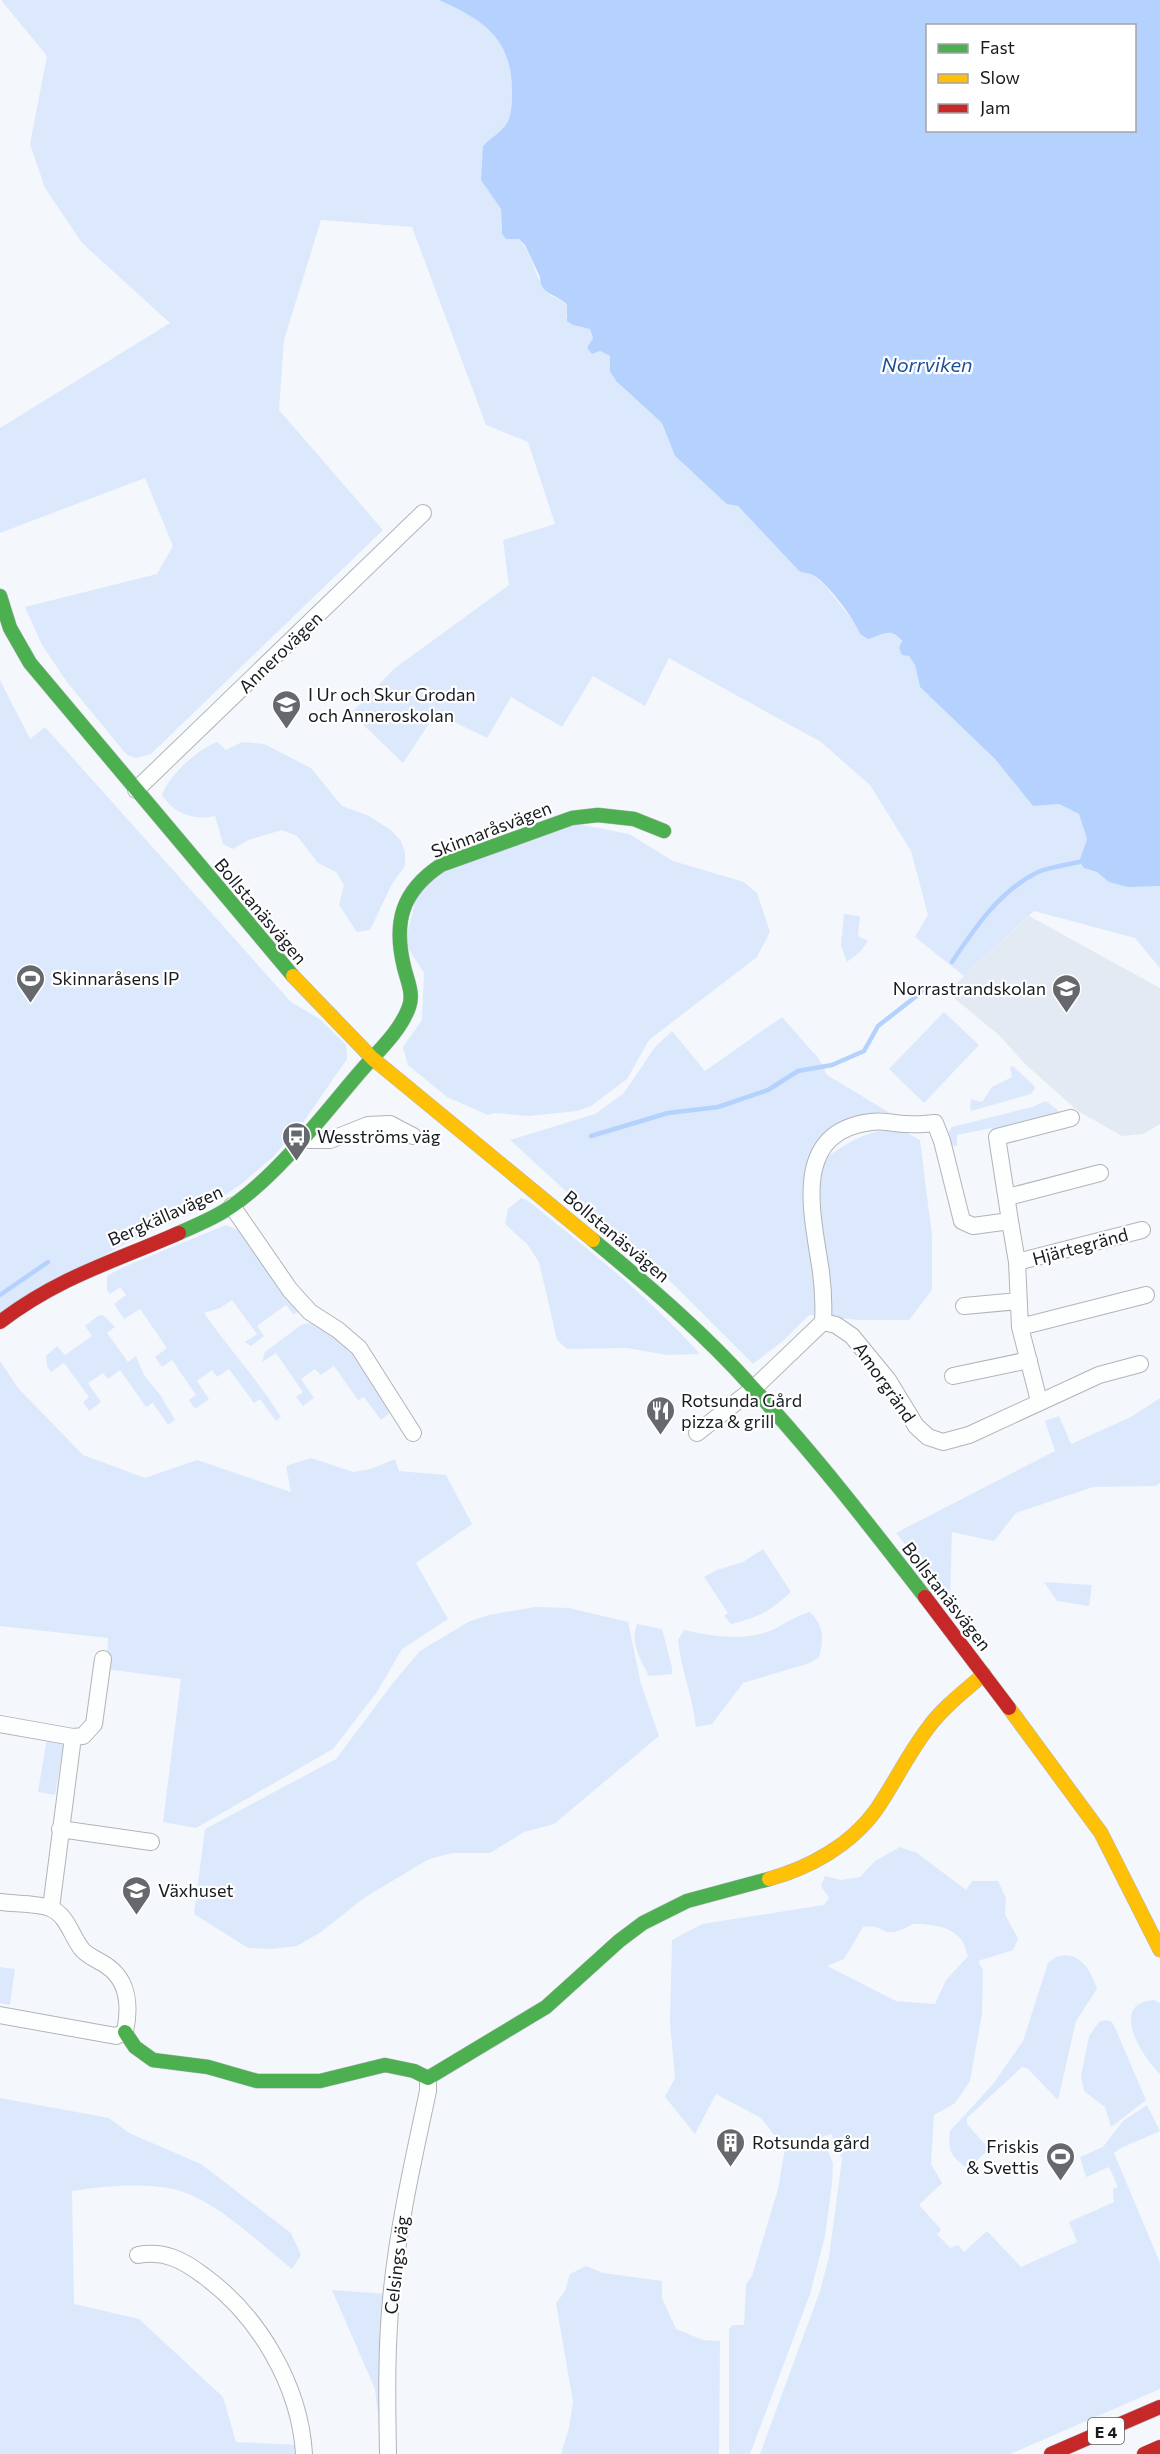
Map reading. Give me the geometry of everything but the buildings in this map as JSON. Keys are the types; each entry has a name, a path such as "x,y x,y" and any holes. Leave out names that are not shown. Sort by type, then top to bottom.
{"main road":[{"name":"Bollstanäsvägen","path":"0,596 10,628 30,663 296,980 372,1058 661,1296 754,1388 860,1514 984,1674 1101,1833 1160,1950"},
{"name":"Skinnaråsvägen","path":"372,1058 400,1024 411,1000 398,939 401,912 412,888 427,873 441,865 572,818 598,815 634,819 664,831"},
{"name":"Bergkällavägen","path":"0,1322 28,1300 57,1282 183,1231 232,1206 253,1189 301,1140 372,1058"},
{"path":"125,2032 135,2047 153,2060 208,2067 257,2081 320,2081 385,2065 428,2078 546,2007 612,1947 643,1923 687,1901 790,1873 831,1851 863,1825 875,1811 927,1729 941,1712 984,1674"},
{"name":"E 4","path":"1052,2454 1160,2407"},
{"name":"E 4","path":"1144,2454 1160,2447"}],"street":[{"name":"Annerovägen","path":"136,790 423,513"},
{"path":"1039,1401 1020,1328 1017,1262 997,1137 1071,1118"},
{"path":"697,1433 754,1388 823,1322 824,1301 811,1217 810,1194 812,1174 824,1147 841,1131 871,1122 935,1123 962,1221 973,1226 1010,1221"},
{"path":"301,1140 330,1140 368,1125 390,1124 413,1136"},
{"path":"1008,1197 1100,1173"},
{"path":"232,1206 290,1290 310,1312 338,1330 359,1348 413,1433"},
{"name":"Hjärtegränd","path":"1017,1262 1142,1230"},
{"path":"1020,1328 1146,1295"},
{"path":"964,1306 1019,1301"},
{"name":"Amorgränd","path":"823,1322 836,1325 852,1336 896,1392 908,1416 923,1434 933,1440 960,1439 1099,1375 1140,1364"},
{"path":"953,1376 1029,1360"},
{"path":"0,1724 74,1737 83,1736 94,1724 103,1659"},
{"path":"51,1908 74,1737"},
{"path":"60,1829 151,1842"},
{"path":"0,2015 116,2036 125,2032 128,2018 127,1996 122,1981 110,1967 82,1950 65,1920 51,1908 1,1907"},
{"name":"Celsings väg","path":"388,2454 386,2372 392,2288 404,2205 428,2091 428,2078"},
{"path":"138,2254 159,2252 180,2260 224,2290 248,2316 272,2353 289,2391 300,2427 304,2454"}],"shaded area":[{"path":"1,0 439,0 469,15 492,33 501,44 507,57 511,73 512,99 507,123 484,146 481,180 501,209 501,228 508,239 519,239 524,245 546,291 566,304 568,308 566,318 573,325 590,329 593,338 588,348 592,354 600,351 610,356 610,373 662,423 675,456 738,506 799,571 813,575 824,584 857,626 872,638 880,632 893,632 898,636 915,665 920,687 995,759 1033,806 1059,804 1079,814 1087,839 1079,862 1084,868 1097,872 1109,882 1160,886 1160,968 1135,938 1034,911 964,976 915,937 928,915 911,851 870,785 821,742 669,658 645,706 593,676 562,727 511,697 487,738 436,713 403,763 351,713 395,668 509,585 503,540 555,524 528,442 486,425 412,227 321,220 284,340 279,410 383,530 151,754 136,758 127,755 67,682 42,645 25,607 157,574 173,546 145,478 0,533 0,428 170,323 82,243 45,188 30,144 47,56"},
{"path":"0,680 30,739 45,727 291,1002 321,1020 346,1045 347,1059 304,1121 273,1157 241,1184 212,1204 128,1242 0,1313"},
{"path":"217,742 226,750 242,742 264,744 311,768 342,806 369,816 392,831 401,841 405,853 405,866 392,884 370,930 357,932 339,905 344,885 336,872 318,863 297,836 282,830 248,840 233,849 223,844 215,816 199,817 185,814 172,807 162,795 177,771 202,750"},
{"path":"573,823 629,834 673,861 744,882 757,893 770,932 757,957 649,1040 627,1079 591,1106 577,1111 529,1116 494,1113 488,1115 447,1097 408,1065 403,1047 422,1020 424,973 405,943 418,891 439,873"},
{"path":"844,914 860,916 858,936 868,941 860,952 847,962 841,946"},
{"name":"Norrastrandskolan","path":"1029,916 1160,988 1160,1124 1143,1134 1122,1136 1078,1111 1025,1064 1000,1036 947,992"},
{"path":"944,1012 979,1045 924,1103 889,1069"},
{"path":"782,1017 819,1059 827,1075 890,1113 880,1112 848,1120 809,1169 841,1147 865,1135 890,1130 909,1134 920,1140 932,1236 932,1290 909,1320 858,1320 809,1315 784,1340 753,1364 657,1268 616,1237 510,1140 595,1114 624,1093 655,1047 672,1031 705,1071"},
{"path":"1013,1066 1035,1088 1031,1094 971,1111 971,1099 982,1102 992,1087 1012,1077 1010,1067"},
{"path":"1046,1101 1060,1112 993,1133 992,1128 957,1135 957,1146 951,1146 947,1135 952,1127 1032,1107"},
{"path":"521,1198 528,1201 617,1274 660,1312 700,1354 667,1355 627,1348 567,1349 557,1340 539,1262 527,1244 505,1224 508,1209"},
{"path":"226,1225 238,1230 301,1311 293,1314 286,1305 257,1326 264,1336 251,1346 245,1342 257,1334 232,1300 220,1308 204,1313 272,1403 281,1417 276,1421 260,1399 254,1403 229,1369 217,1377 212,1370 197,1381 209,1399 195,1409 189,1400 196,1395 172,1360 162,1367 155,1357 167,1348 140,1309 124,1319 114,1304 126,1295 120,1287 110,1294 107,1290 107,1276 121,1268"},
{"path":"103,1315 115,1327 107,1333 128,1362 136,1356 144,1375 161,1396 175,1420 168,1425 153,1403 146,1407 120,1370 108,1379 103,1373 88,1383 101,1402 89,1411 83,1402 89,1397 64,1363 51,1372 47,1366 46,1356 57,1346 65,1355 92,1336 85,1326"},
{"path":"309,1323 328,1328 349,1352 355,1355 391,1412 381,1420 364,1397 358,1400 334,1366 321,1375 315,1369 301,1379 314,1398 303,1406 296,1397 303,1392 276,1353 262,1362 265,1352 301,1325"},
{"path":"0,1361 18,1388 83,1455 145,1478 197,1460 291,1492 286,1466 311,1458 353,1472 371,1469 395,1459 399,1471 446,1475 472,1524 416,1563 448,1619 402,1649 377,1692 333,1749 196,1828 163,1822 181,1679 106,1669 108,1638 0,1626"},
{"path":"1160,1398 1160,1483 1156,1486 1093,1487 1016,1513 994,1541 952,1532 950,1599 896,1533 1055,1451 1045,1421 1059,1416 1071,1444 1131,1417"},
{"path":"763,1549 791,1592 764,1612 731,1624 724,1616 728,1613 704,1577 717,1570 743,1562"},
{"path":"1044,1582 1092,1585 1089,1606 1057,1601"},
{"path":"535,1607 569,1608 628,1622 641,1684 659,1736 554,1824 524,1832 490,1853 452,1853 429,1859 364,1898 321,1932 297,1946 270,1949 248,1948 194,1914 205,1829 336,1759 420,1651 468,1622 489,1615"},
{"path":"810,1612 818,1622 822,1633 819,1657 810,1663 743,1683 712,1724 696,1727 678,1640 684,1630 717,1636 751,1636 772,1630"},
{"path":"637,1624 662,1629 672,1674 649,1676 635,1644"},
{"path":"47,1738 64,1741 55,1795 38,1792"},
{"path":"900,1847 917,1853 966,1890 972,1881 998,1881 1006,1898 1005,1914 1018,1939 1013,1950 978,1961 983,1970 982,2014 970,2081 955,2103 934,2115 931,2164 942,2183 919,2205 939,2227 941,2230 937,2234 950,2248 958,2245 964,2252 987,2231 1021,2267 1077,2242 1069,2222 1114,2202 1113,2189 1118,2187 1109,2167 1086,2177 1080,2157 1103,2147 1123,2121 1147,2105 1160,2131 1114,2153 1160,2263 1160,2389 1010,2454 760,2454 820,2291 829,2257 842,2159 831,2134 822,2137 833,2163 832,2184 825,2236 810,2294 750,2454 729,2454 729,2329 733,2325 744,2325 746,2284 752,2276 778,2189 785,2149 761,2118 716,2094 695,2134 665,2097 675,2078 670,2022 672,1940 702,1924 824,1905 829,1898 821,1886 825,1876 841,1880 860,1877 875,1861","holes":["913,1924 938,1926 950,1930 963,1942 968,1956 946,1980 935,2004 896,2001 827,1966 844,1959 863,1927 894,1932"]},
{"path":"1065,1955 1082,1962 1090,1972 1097,1989 1076,2021 1058,2100 1027,2068 1022,2067 967,2118 967,2124 989,2149 968,2169 950,2149 950,2131 993,2084 1023,2041 1048,1963 1056,1957"},
{"path":"0,1967 15,1969 10,2005 0,2003"},
{"path":"1154,2000 1160,2003 1160,2074 1138,2044 1131,2020 1133,2010 1140,2003"},
{"path":"1106,2020 1112,2022 1116,2030 1146,2100 1111,2127 1105,2107 1084,2091 1081,2077 1089,2036 1099,2022"},
{"path":"0,2098 109,2118 129,2133 201,2164 291,2233 301,2255 292,2269 234,2221 202,2200 185,2193 157,2186 133,2185 72,2191 74,2304 139,2319 223,2397 236,2442 300,2445 301,2454 0,2454"},
{"path":"586,2266 603,2273 662,2281 662,2298 676,2329 703,2340 720,2341 719,2454 561,2454 569,2428 573,2402 556,2303 565,2291 570,2274"},
{"path":"332,2290 386,2294 380,2431 375,2389"}],"water":[{"name":"Norrviken","path":"439,0 1160,0 1160,886 1128,887 1109,882 1097,872 1084,868 1079,862 1087,839 1079,814 1059,804 1033,806 995,759 920,687 915,665 909,656 902,655 899,648 902,641 898,636 886,633 868,639 860,634 847,611 826,585 813,575 799,571 738,506 727,504 675,456 662,423 617,382 610,372 610,356 600,351 592,354 587,348 593,338 590,329 573,325 567,321 567,305 543,288 525,245 519,239 506,239 502,234 501,209 481,180 483,146 505,126 510,116 511,73 501,44 492,33 469,15"}],"waterway":[{"path":"952,962 989,911 1012,889 1038,872 1079,862"},
{"path":"591,1136 668,1113 718,1107 768,1090 798,1071 832,1065 864,1051 878,1026 928,987"},
{"path":"0,1295 48,1262"}],"traffic: fast":[{"path":"0,596 10,628 30,663 293,976"},
{"path":"179,1233 232,1206 272,1173 400,1025 411,997 401,951 401,922 409,897 428,875 441,865 572,818 598,815 634,819 664,831"},
{"path":"593,1240 716,1349 777,1414 863,1517 925,1597"},
{"path":"125,2032 135,2047 153,2060 208,2067 257,2081 320,2081 385,2065 414,2071 428,2078 546,2007 619,1941 643,1923 687,1901 769,1879"}],"traffic: slow":[{"path":"293,976 372,1058 593,1240"},
{"path":"769,1879 814,1862 828,1854 866,1823 934,1720 984,1674"},
{"path":"1009,1708 1101,1833 1160,1950"}],"traffic: jam":[{"path":"0,1322 22,1306 65,1282 179,1233"},
{"path":"925,1597 1009,1708"},
{"path":"1051,2454 1160,2407"},
{"path":"1144,2454 1160,2447"}],"place":[{"name":"I Ur och Skur Grodan och Anneroskolan","path":"287,730"},
{"name":"Skinnaråsens IP","path":"31,1004"},
{"name":"Norrastrandskolan","path":"1067,1014"},
{"name":"Wesströms väg","path":"296,1162"},
{"name":"Rotsunda Gård pizza & grill","path":"660,1436"},
{"name":"Växhuset","path":"137,1916"},
{"name":"Rotsunda gård","path":"731,2168"},
{"name":"Friskis & Svettis","path":"1060,2182"}]}
